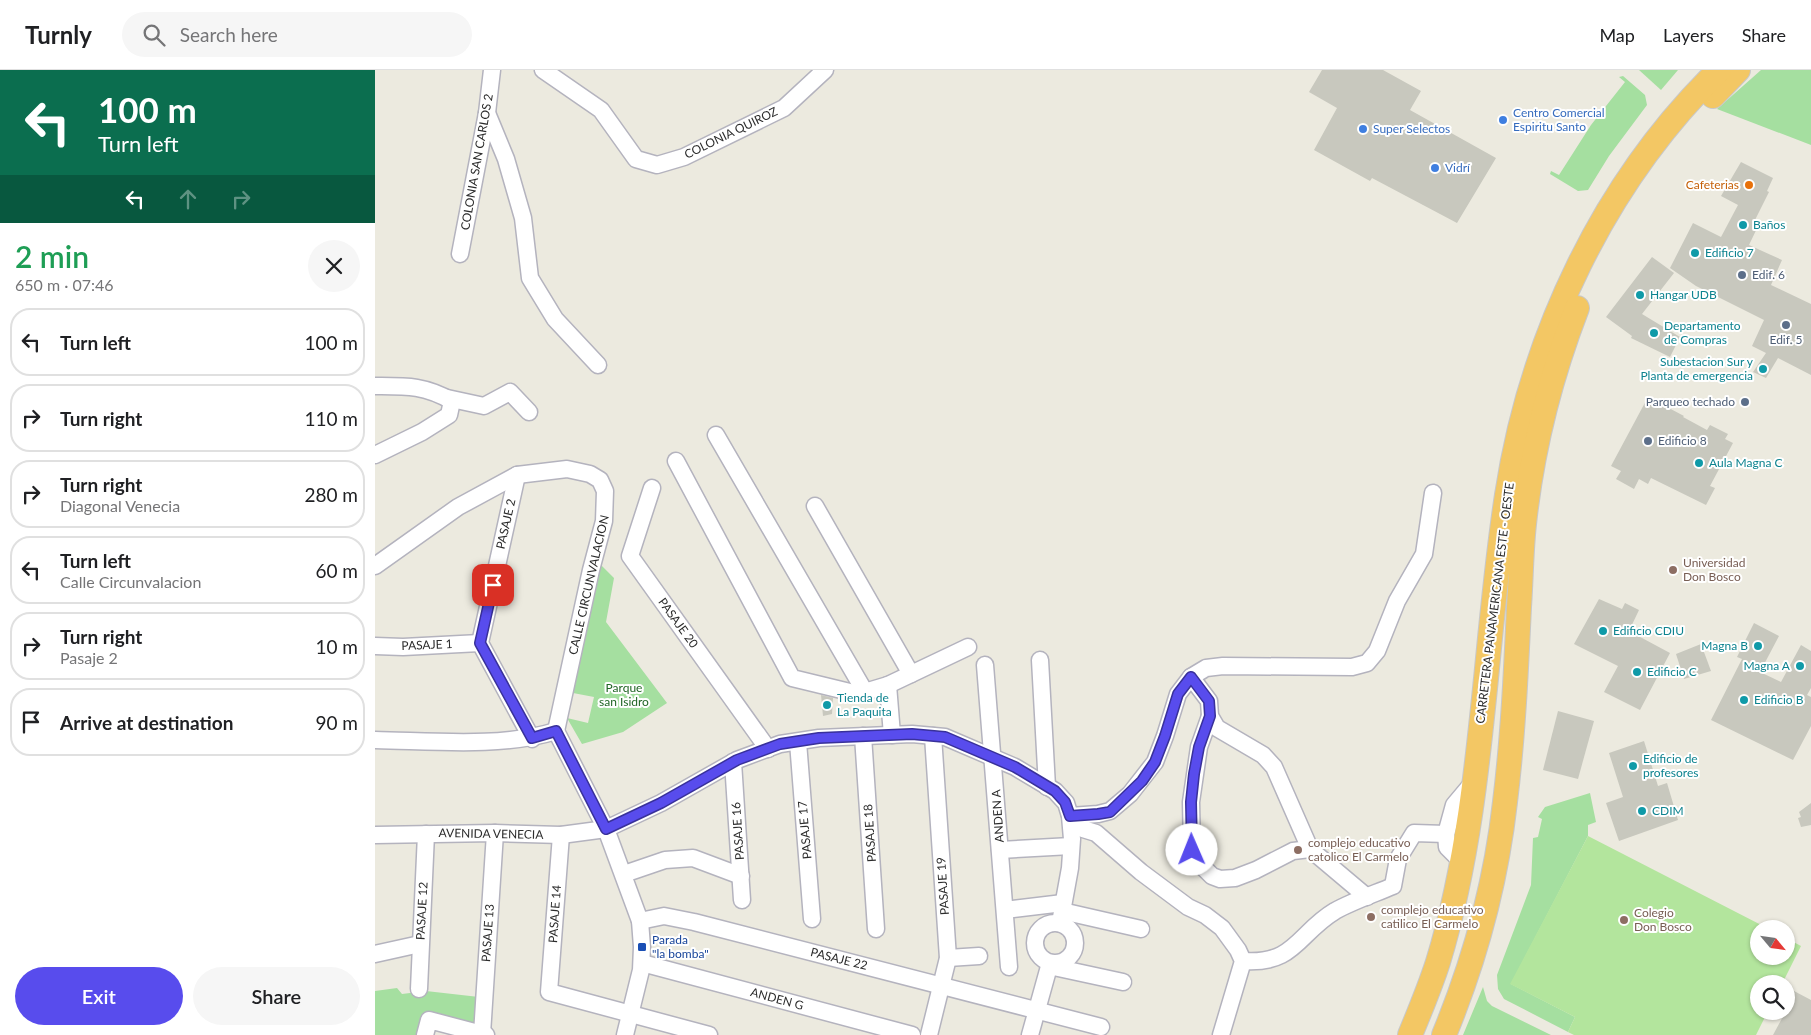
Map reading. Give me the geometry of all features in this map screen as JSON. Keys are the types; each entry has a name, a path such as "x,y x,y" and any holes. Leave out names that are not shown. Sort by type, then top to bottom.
{"highway":[{"name":"CARRETERA PANAMERICANA ESTE - OESTE","path":"1410,1035 1437,964 1450,919 1461,861 1475,780 1507,494 1525,408 1548,337 1584,255 1616,199 1666,127 1695,93 1719,70"},
{"name":"CARRETERA PANAMERICANA ESTE - OESTE","path":"1444,1035 1475,950 1488,901 1501,830 1511,747 1524,524 1539,427 1549,388 1582,294 1619,222 1673,142 1694,116 1738,70"}],"street":[{"name":"COLONIA SAN CARLOS 2","path":"460,254 487,113 493,70"},
{"name":"COLONIA QUIROZ","path":"543,70 601,110 636,159 657,165 684,157 784,108 825,70"},
{"path":"487,113 507,159 523,218 530,278 555,319 598,365"},
{"path":"375,386 417,386 437,392 452,401 449,415 422,432 375,455"},
{"path":"447,398 484,406 510,392 529,412"},
{"path":"716,435 865,692"},
{"path":"676,461 792,678 858,694 888,685 968,647"},
{"name":"CALLE CIRCUNVALACION","path":"375,566 459,507 517,475 567,469 590,474 600,480 605,491 604,521 591,570 556,731"},
{"name":"PASAJE 2","path":"480,643 517,475"},
{"name":"PASAJE 20","path":"652,488 630,556 768,749"},
{"path":"1075,816 1110,812 1142,781 1155,762 1178,694 1191,677 1206,668 1223,666 1352,667 1367,663 1377,651 1397,600 1424,554 1433,493"},
{"path":"815,506 911,674"},
{"path":"480,643 532,738"},
{"name":"PASAJE 1","path":"375,646 403,647 480,643"},
{"path":"1040,660 1047,787"},
{"name":"ANDEN A","path":"985,665 994,757 1009,967"},
{"path":"1191,677 1209,701 1210,716 1199,747 1191,802 1192,850 1198,862 1212,876 1220,879 1235,878 1256,870 1293,851 1310,849"},
{"path":"888,685 892,735"},
{"path":"1210,716 1217,728 1263,755 1274,766 1310,849 1367,897"},
{"path":"375,740 496,741 532,738 556,731 606,829 640,921 642,963 625,1035"},
{"name":"AVENIDA VENECIA","path":"375,835 495,833 561,836 606,829 661,803 733,762 780,744 819,738 892,735 945,737 994,757 1055,791 1075,816"},
{"name":"PASAJE 18","path":"863,736 876,929"},
{"name":"PASAJE 19","path":"929,1035 948,958 933,736"},
{"name":"PASAJE 17","path":"798,742 812,919"},
{"name":"PASAJE 16","path":"733,762 742,900"},
{"path":"1461,861 1447,847 1446,834 1454,804 1475,780"},
{"path":"1075,816 1070,868 1061,912 1050,923 1041,928 1035,941 1038,955 1050,964 1123,982"},
{"path":"1075,816 1083,829 1096,833 1141,872 1188,907 1205,915 1221,928 1239,950 1243,961 1221,1035"},
{"name":"PASAJE 13","path":"484,1034 495,833"},
{"path":"1243,961 1261,962 1281,956 1335,912 1393,886 1398,859 1414,833 1446,834"},
{"name":"PASAJE 12","path":"419,989 426,834"},
{"name":"PASAJE 14","path":"561,836 549,992 630,1014"},
{"path":"1001,850 1071,846"},
{"path":"624,874 665,860 693,858 741,876"},
{"path":"1005,910 1061,912 1141,929"},
{"path":"1050,964 1065,961 1072,954 1075,945 1072,931 1061,912"},
{"name":"PASAJE 22","path":"640,921 664,916 694,922 1101,1028"},
{"path":"375,954 420,944"},
{"path":"948,958 979,956"},
{"name":"ANDEN G","path":"642,963 912,1035"},
{"path":"1030,1035 1050,964"},
{"path":"630,1014 709,1035"},
{"path":"427,1027 484,1034"}],"green space":[{"path":"1639,70 1678,70 1661,90"},
{"path":"1761,70 1811,70 1811,145 1717,109"},
{"path":"1623,76 1645,95 1647,105 1609,156 1588,190 1578,191 1550,174 1551,171 1559,175 1591,125 1625,82 1619,77"},
{"name":"Parque san Isidro","path":"601,565 614,578 606,622 667,703 623,732 582,744 567,718 588,723 594,697 573,693"},
{"path":"1590,793 1596,822 1588,825 1588,836 1511,984 1575,1017 1568,1032 1504,999 1498,989 1497,975 1531,885 1533,838 1538,837 1542,819 1538,817 1545,807"},
{"name":"Colegio Don Bosco","path":"1588,836 1751,920 1750,965 1792,965 1786,975 1750,975 1750,1020 1764,1020 1756,1035 1574,1035 1568,1032 1575,1017 1510,984"},
{"name":"Colegio Don Bosco","path":"1795,943 1801,946 1795,958"},
{"path":"1483,987 1487,1001 1492,1006 1551,1035 1463,1035"},
{"path":"397,988 402,994 426,991 479,997 478,1028 426,1016 421,1035 375,1035 375,991"}],"building":[{"path":"1322,70 1383,70 1421,91 1410,110 1496,158 1457,223 1372,178 1370,181 1314,150 1337,108 1309,92"},
{"path":"1741,162 1773,178 1767,191 1769,192 1755,220 1760,222 1749,245 1782,260 1771,285 1811,304 1811,375 1778,358 1766,378 1753,372 1766,353 1752,346 1764,320 1696,286 1670,268 1693,223 1721,237 1738,205 1721,196"},
{"name":"Hangar UDB","path":"1652,257 1674,273 1642,314 1680,337 1670,357 1631,338 1632,336 1606,317"},
{"path":"1648,397 1707,430 1710,425 1728,434 1725,439 1733,443 1710,486 1715,488 1706,505 1651,478 1648,484 1639,479 1634,489 1616,479 1621,471 1611,466"},
{"path":"1599,599 1622,609 1625,603 1639,610 1629,631 1670,653 1640,710 1604,692 1618,666 1574,644"},
{"path":"1754,623 1779,636 1760,672 1781,682 1801,645 1811,651 1811,688 1807,695 1811,697 1811,726 1793,760 1711,720 1742,659 1737,657"},
{"path":"1701,644 1711,671 1684,679 1676,654"},
{"name":"Tienda de La Paquita","path":"821,695 833,698 832,714 823,716"},
{"path":"1558,711 1594,721 1578,779 1543,770"},
{"path":"1644,741 1658,786 1667,783 1678,820 1619,841 1606,803 1623,797 1609,753"},
{"path":"1811,803 1811,825 1801,827 1798,818 1801,817 1799,812"},
{"path":"1795,992 1811,1000 1811,1035 1773,1035 1781,1020 1795,1020"}],"place":[{"name":"Centro Comercial Espiritu Santo","path":"1503,120"},
{"name":"Super Selectos","path":"1363,129"},
{"name":"Vidrí","path":"1435,168"},
{"name":"Cafeterias","path":"1749,185"},
{"name":"Baños","path":"1743,225"},
{"name":"Edificio 7","path":"1695,253"},
{"name":"Edif. 6","path":"1742,275"},
{"name":"Hangar UDB","path":"1640,295"},
{"name":"Edif. 5","path":"1786,325"},
{"name":"Departamento de Compras","path":"1654,333"},
{"name":"Subestacion Sur y Planta de emergencia","path":"1763,369"},
{"name":"Parqueo techado","path":"1745,402"},
{"name":"Edificio 8","path":"1648,441"},
{"name":"Aula Magna C","path":"1699,463"},
{"name":"Universidad Don Bosco","path":"1673,570"},
{"name":"Edificio CDIU","path":"1603,631"},
{"name":"Magna B","path":"1758,646"},
{"name":"Magna A","path":"1800,666"},
{"name":"Edificio C","path":"1637,672"},
{"name":"Edificio B","path":"1744,700"},
{"name":"Tienda de La Paquita","path":"827,705"},
{"name":"Edificio de profesores","path":"1633,766"},
{"name":"CDIM","path":"1642,811"},
{"name":"complejo educativo catolico El Carmelo","path":"1298,850"},
{"name":"complejo educativo catilico El Carmelo","path":"1371,917"},
{"name":"Colegio Don Bosco","path":"1624,920"},
{"name":"Parada \"la bomba\"","path":"642,947"}],"route":[{"path":"493,585 480,643 532,738 556,731 606,829 661,803 737,760 780,744 819,738 912,734 945,737 1015,767 1055,791 1065,802 1070,816 1110,812 1142,781 1155,762 1178,694 1191,677 1209,701 1210,716 1199,747 1194,774 1191,802 1192,850"}]}
